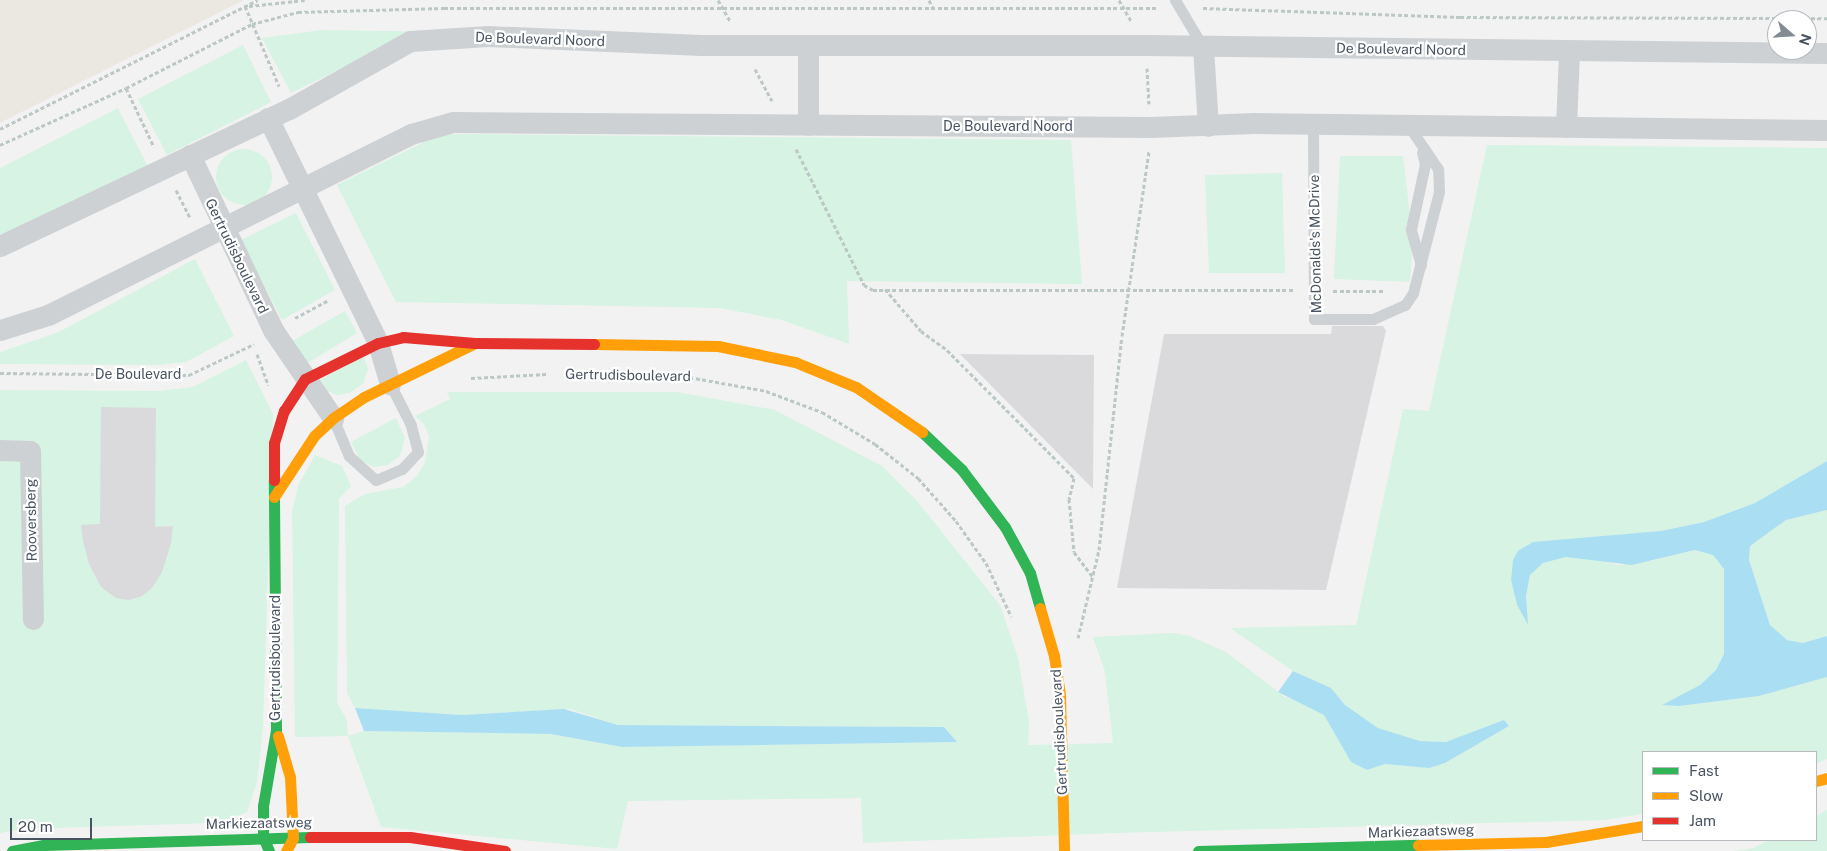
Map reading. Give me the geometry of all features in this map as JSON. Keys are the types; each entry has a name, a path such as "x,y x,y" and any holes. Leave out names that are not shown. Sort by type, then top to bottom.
{"street":[{"name":"De Boulevard Noord","path":"268,118 410,41 488,36 808,45 1146,45 1569,52 1827,52"},
{"path":"808,45 808,125"},
{"path":"1203,47 1208,126"},
{"path":"1566,127 1569,52"},
{"path":"0,246 268,118 350,290 378,343 390,384"},
{"name":"De Boulevard Noord","path":"303,189 411,134 453,122 785,126 1150,127 1313,124 1827,130"},
{"name":"Gertrudisboulevard","path":"190,155 222,227 273,330 333,418"},
{"path":"0,330 48,315 222,227 303,189"},
{"name":"Gertrudisboulevard","path":"269,851 263,837 263,806 276,730 274,443 284,410 305,379 378,343 403,337 475,343 718,346 803,366 856,387 914,425 962,470 1005,527 1030,573 1054,656 1062,733 1064,851"},
{"name":"Gertrudisboulevard","path":"274,497 314,436 333,418 364,397 475,343"},
{"name":"Rooversberg","path":"0,450 30,451 33,619"},
{"name":"Gertrudisboulevard","path":"276,730 290,777 293,838"},
{"name":"Markiezaatsweg","path":"1198,851 1546,842 1642,826"},
{"name":"Markiezaatsweg","path":"12,851 44,845 263,837 410,837 505,851"},
{"path":"286,851 293,838"}],"lane":[{"path":"1177,4 1203,47"},
{"name":"McDonalds's McDrive","path":"1313,124 1314,319 1373,319 1405,305 1410,297"},
{"path":"1408,126 1438,169 1439,192 1421,265 1410,297"},
{"path":"1421,147 1425,164 1411,229 1421,265"},
{"path":"333,418 349,456 376,480 402,469 418,452 411,425 390,384"}],"path":[{"path":"0,129 258,0"},
{"path":"246,6 305,0"},
{"path":"718,0 785,126 864,285 873,290 1314,290 1394,292 1410,297"},
{"path":"929,0 932,8"},
{"path":"1074,635 1077,644 1099,550 1122,336 1130,289 1150,127 1146,45 1119,0"},
{"path":"0,145 126,88 252,24 298,12 723,8 1124,8 1177,4 1460,17 1827,18"},
{"path":"246,6 252,24"},
{"path":"884,289 921,331 947,350 1074,478 1069,499 1074,552 1093,576"},
{"name":"De Boulevard","path":"0,373 189,375 252,344 273,330 350,290"},
{"path":"252,344 264,367 270,394 284,410"},
{"name":"Gertrudisboulevard","path":"463,380 480,375 550,374"},
{"name":"Gertrudisboulevard","path":"676,375 704,377 766,391 822,412 875,444 918,478 956,521 986,562 1014,622"}],"green space":[{"path":"322,30 449,32 359,60 291,93 262,38"},
{"path":"243,45 271,102 167,155 138,99"},
{"path":"118,108 147,165 0,238 0,168"},
{"path":"453,134 1071,140 1082,284 847,281 849,344 782,320 720,308 396,302 337,185 434,137"},
{"path":"1487,145 1827,148 1827,461 1755,503 1704,522 1661,531 1598,538 1513,560 1511,580 1517,605 1527,623 1526,596 1530,575 1543,563 1566,557 1591,558 1618,565 1651,561 1695,550 1713,555 1724,569 1724,654 1716,670 1700,685 1663,705 1679,706 1759,696 1827,677 1827,759 1817,764 1817,751 1642,751 1642,814 1605,820 1116,833 863,843 861,798 628,801 617,849 381,827 348,736 364,731 551,734 622,747 956,742 944,727 618,725 570,709 462,715 355,708 347,693 345,506 365,494 403,487 416,477 425,463 429,436 424,424 415,416 450,399 447,392 677,392 775,410 882,466 918,502 1000,605 1018,658 1029,721 1028,745 1113,743 1105,672 1093,637 1173,633 1190,636 1226,652 1285,697 1313,706 1324,715 1351,762 1367,770 1384,764 1415,767 1445,763 1509,726 1446,742 1420,741 1378,728 1345,705 1331,688 1293,671 1230,628 1356,625 1403,409 1429,411"},
{"path":"238,149 250,149 260,153 268,161 272,177 268,193 260,201 250,205 238,205 228,201 220,193 216,183 216,171 220,161 228,153"},
{"path":"1340,156 1403,156 1413,241 1410,282 1334,279"},
{"path":"1282,173 1285,273 1209,273 1205,175"},
{"path":"296,213 335,290 282,320 241,240"},
{"path":"195,259 234,336 186,362 158,365 0,364 0,352 59,332"},
{"path":"345,311 357,333 304,365 292,341"},
{"path":"363,355 368,369 363,384 349,393 337,395 325,390 318,381"},
{"path":"246,360 273,414 263,727 257,782 247,812 226,821 212,823 24,829 0,833 0,390 159,391 193,387"},
{"path":"396,418 405,438 400,456 388,465 374,467 360,460 351,442"},
{"path":"315,455 342,466 351,486 339,499 337,702 347,721 348,736 295,737 292,510 299,484"},
{"path":"1827,510 1827,636 1803,643 1787,640 1770,625 1749,560 1750,546 1786,520"},
{"path":"1827,810 1827,851 1733,851 1753,848 1767,841 1817,841 1817,815"}],"sand":[{"path":"0,0 244,0 0,123"}],"water":[{"path":"1827,461 1827,510 1786,520 1750,546 1749,560 1770,625 1787,640 1803,643 1827,636 1827,677 1759,696 1679,706 1662,705 1700,685 1716,670 1724,654 1724,569 1713,555 1695,550 1632,565 1566,557 1543,563 1530,575 1526,596 1528,625 1517,605 1511,580 1513,560 1518,551 1533,542 1661,531 1704,522 1755,503"},
{"path":"1293,671 1331,688 1345,705 1378,728 1420,741 1446,742 1504,720 1509,726 1445,763 1429,768 1385,764 1367,770 1351,762 1324,715 1278,692"},
{"path":"355,708 462,715 564,709 618,725 944,727 957,742 622,747 551,734 364,731"}],"building":[{"path":"1332,326 1383,326 1386,331 1326,590 1117,588 1164,334 1331,334"},
{"path":"960,354 1094,355 1093,489"},
{"path":"101,407 156,408 155,527 173,526 171,543 162,572 152,588 142,596 129,600 116,598 101,587 89,564 83,541 81,525 100,524"}],"traffic: fast":[{"path":"922,432 962,470 1005,527 1030,573 1040,608"},
{"path":"269,851 263,837 263,806 276,730 274,480"},
{"path":"12,851 44,845 310,837"},
{"path":"1198,851 1418,845"}],"traffic: slow":[{"path":"274,497 314,436 333,418 364,397 475,343"},
{"path":"594,344 718,346 795,362 856,387 922,432"},
{"path":"1040,608 1054,656 1060,695 1064,851"},
{"path":"278,736 290,777 293,838 286,851"},
{"path":"1817,781 1827,778"},
{"path":"1418,845 1546,842 1642,826"}],"traffic: jam":[{"path":"274,480 274,443 284,411 305,379 378,343 403,337 475,343 594,344"},
{"path":"310,837 410,837 505,851"}]}
